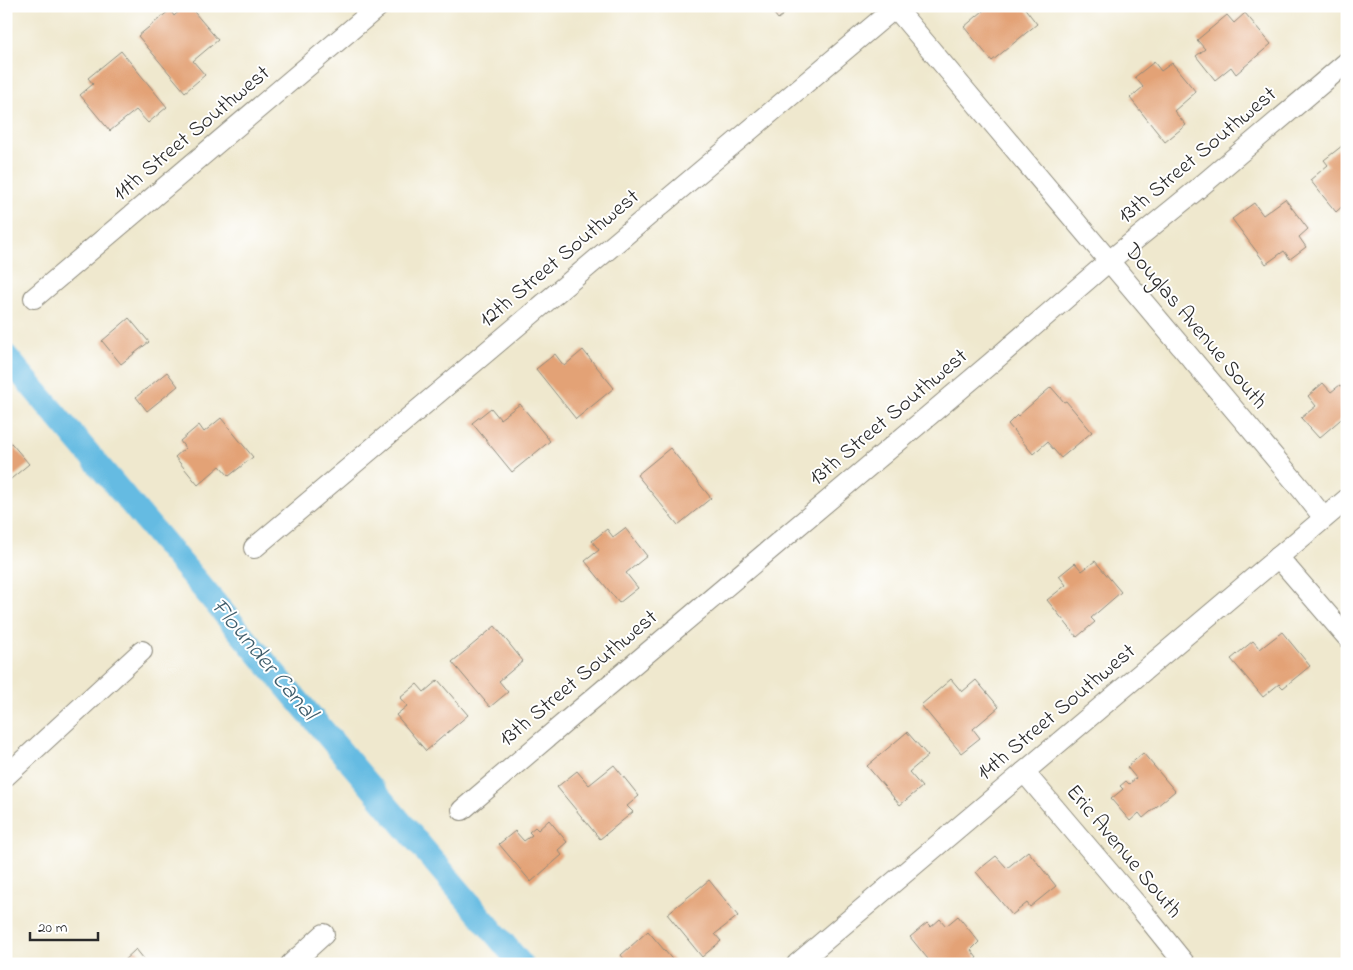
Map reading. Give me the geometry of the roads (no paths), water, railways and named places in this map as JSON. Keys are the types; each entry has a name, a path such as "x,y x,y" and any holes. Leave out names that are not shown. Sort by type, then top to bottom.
{"street":[{"name":"11th Street Southwest","path":"34,298 379,6"},
{"name":"Douglas Avenue South","path":"896,7 1324,518"},
{"name":"12th Street Southwest","path":"254,548 896,7"},
{"name":"13th Street Southwest","path":"462,810 1108,262 1194,192 1347,62"},
{"name":"14th Street Southwest","path":"797,964 1347,499"},
{"path":"1278,557 1347,637"},
{"path":"6,776 142,651"},
{"name":"Eric Avenue South","path":"1024,772 1185,964"},
{"path":"291,964 324,934"}],"waterway":[{"name":"Flounder Canal","path":"6,356 521,964"}]}
